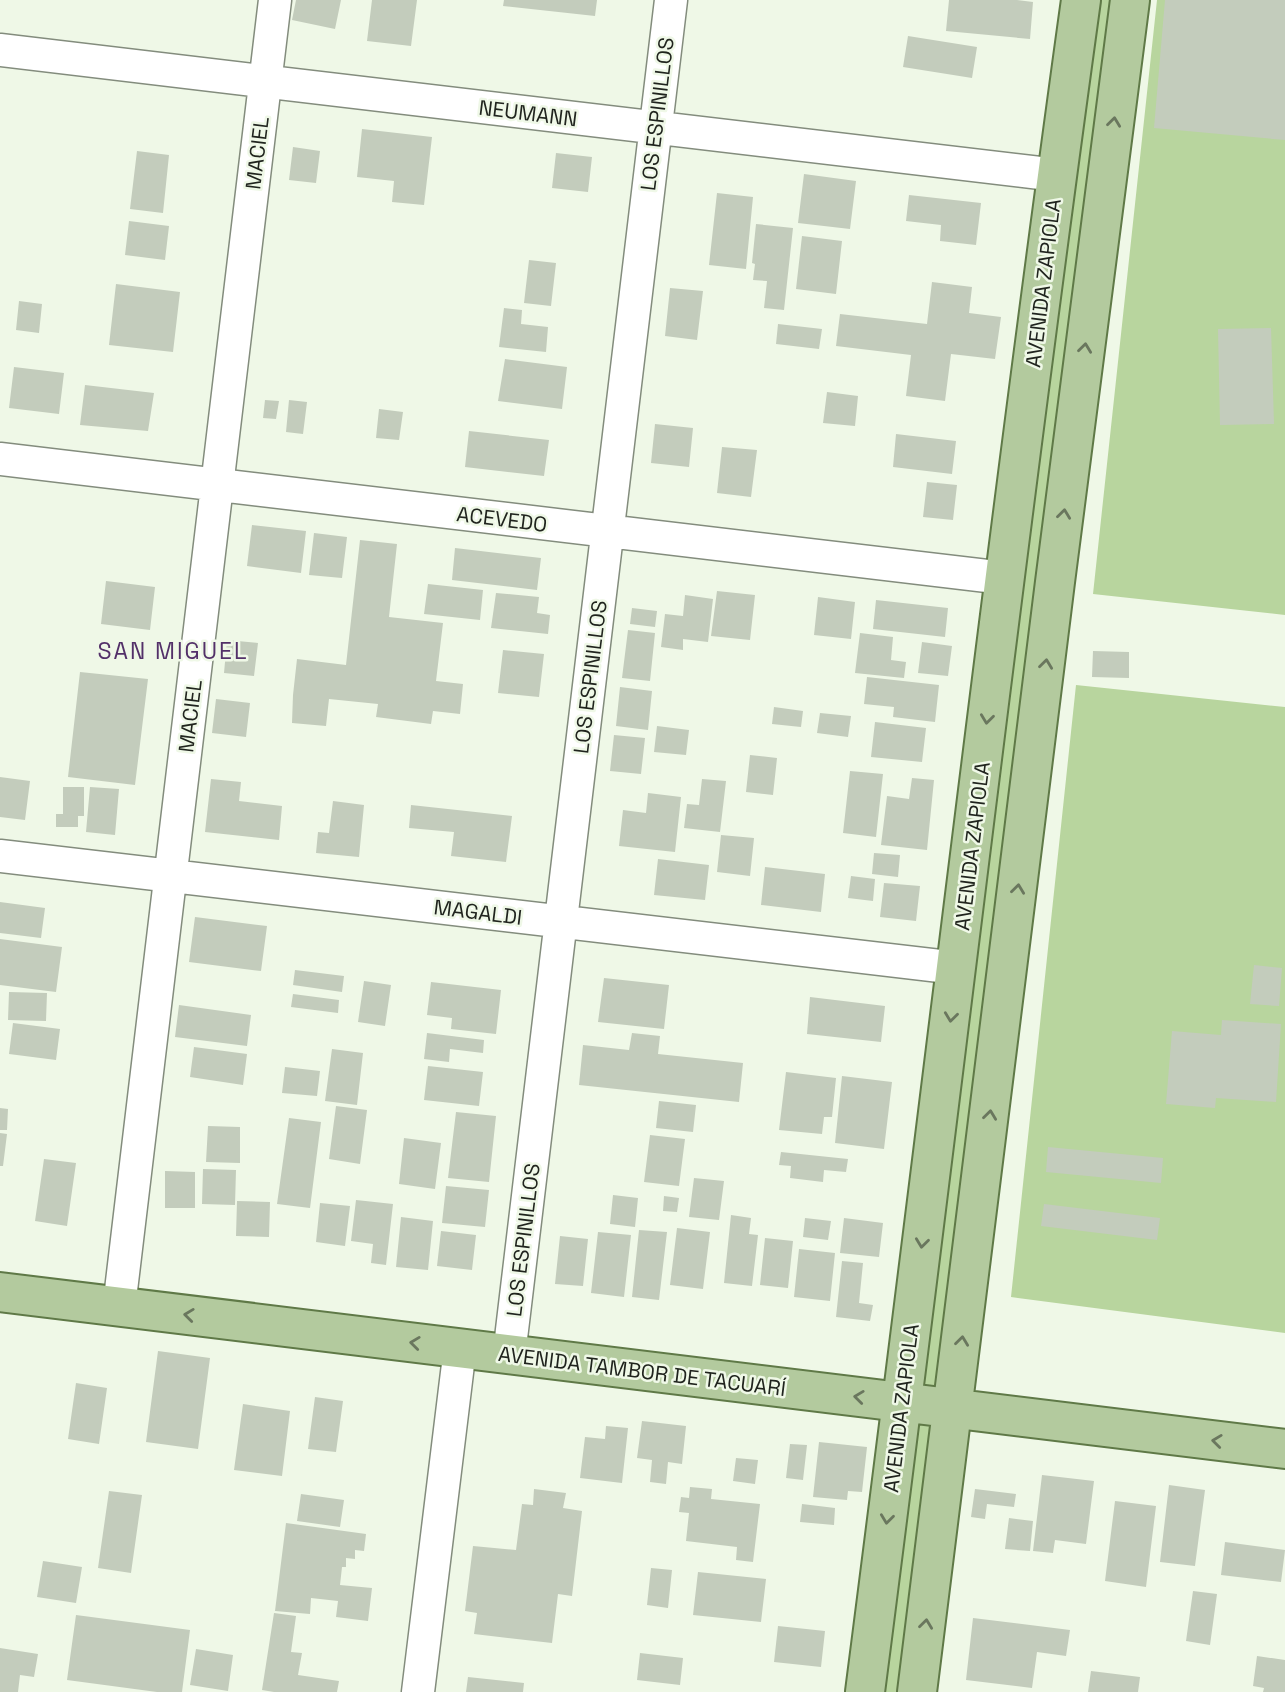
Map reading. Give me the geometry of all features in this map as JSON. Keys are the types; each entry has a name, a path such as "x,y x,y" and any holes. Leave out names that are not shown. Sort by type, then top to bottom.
{"main road":[{"name":"AVENIDA ZAPIOLA","path":"865,1692 1004,578 1081,0"},
{"path":"917,1692 1130,0"},
{"name":"AVENIDA TAMBOR DE TACUARÍ","path":"1,1297 119,1307 1285,1449"}],"street":[{"name":"MACIEL","path":"119,1307 275,0"},
{"name":"LOS ESPINILLOS","path":"509,1355 671,0"},
{"name":"NEUMANN","path":"0,50 1057,175"},
{"name":"ACEVEDO","path":"0,459 1004,578"},
{"name":"MAGALDI","path":"0,856 957,968"},
{"path":"418,1692 460,1348"}],"green space":[{"path":"1094,0 1112,0 900,1692 880,1692"},
{"path":"1157,0 1285,0 1285,615 1093,594"},
{"path":"1076,685 1285,707 1285,1333 1011,1297"}],"building":[{"path":"296,0 341,0 335,29 292,20"},
{"path":"372,0 417,0 411,46 367,41"},
{"path":"504,0 597,0 595,16 503,6"},
{"path":"949,0 1033,2 1030,39 946,31"},
{"path":"1165,0 1285,0 1285,140 1154,128"},
{"path":"908,36 977,47 972,78 903,67"},
{"path":"362,129 432,137 424,205 392,202 394,181 357,177"},
{"path":"293,147 320,151 316,183 289,180"},
{"path":"137,151 169,155 163,213 130,209"},
{"path":"556,153 592,157 588,192 552,188"},
{"path":"804,174 856,181 850,229 798,223"},
{"path":"717,193 753,197 746,269 709,265"},
{"path":"909,195 981,203 976,245 940,241 941,225 906,221"},
{"path":"129,221 169,226 165,260 125,255"},
{"path":"756,224 793,228 784,310 764,308 767,281 753,280"},
{"path":"802,236 842,241 836,294 796,289"},
{"path":"529,260 556,263 551,306 524,303"},
{"path":"932,282 972,287 969,313 1001,317 995,359 951,354 945,401 906,396 911,355 836,346 840,314 927,324"},
{"path":"116,284 180,292 173,352 109,345"},
{"path":"670,288 703,291 697,340 665,336"},
{"path":"19,301 42,304 39,333 16,330"},
{"path":"504,308 522,310 521,324 548,327 546,352 499,347"},
{"path":"778,324 822,329 819,349 776,344"},
{"path":"1271,328 1274,424 1220,425 1218,329"},
{"path":"505,359 567,367 562,409 498,401"},
{"path":"14,367 64,373 59,414 9,408"},
{"path":"85,385 154,393 148,431 80,425"},
{"path":"827,392 858,396 855,426 823,423"},
{"path":"265,400 279,401 276,419 263,418"},
{"path":"289,400 307,402 303,434 286,432"},
{"path":"379,409 403,412 399,440 376,438"},
{"path":"655,424 693,428 689,467 651,463"},
{"path":"469,431 549,440 544,476 465,467"},
{"path":"896,434 956,441 952,474 893,467"},
{"path":"722,447 757,450 751,497 717,493"},
{"path":"927,482 957,485 953,520 923,517"},
{"path":"252,525 306,531 301,573 247,566"},
{"path":"314,533 347,537 342,578 309,575"},
{"path":"360,540 397,544 389,617 443,623 436,681 463,684 460,714 433,711 431,724 376,717 378,704 329,699 326,726 292,723 297,659 346,665"},
{"path":"455,548 541,558 537,590 452,580"},
{"path":"106,581 155,587 150,630 101,624"},
{"path":"428,584 483,590 480,620 424,614"},
{"path":"717,591 755,595 750,640 711,636"},
{"path":"496,593 539,597 537,613 550,615 548,634 491,628"},
{"path":"685,595 713,599 708,642 683,639 683,650 661,647 665,614 683,616"},
{"path":"818,597 855,602 851,639 814,635"},
{"path":"876,600 948,608 945,637 873,629"},
{"path":"632,608 657,611 655,627 630,624"},
{"path":"628,630 655,633 650,681 622,678"},
{"path":"860,633 893,637 891,660 906,662 904,678 855,673"},
{"path":"227,640 258,643 254,676 224,673"},
{"path":"922,642 952,646 948,676 918,673"},
{"path":"503,650 544,654 539,697 498,693"},
{"path":"1093,651 1129,652 1129,678 1092,677"},
{"path":"80,672 148,679 135,785 68,777"},
{"path":"867,677 939,685 935,722 893,717 894,707 864,704"},
{"path":"620,687 652,691 648,730 616,726"},
{"path":"216,699 250,703 246,737 212,733"},
{"path":"774,707 803,711 801,727 772,724"},
{"path":"820,713 851,716 848,737 817,733"},
{"path":"875,722 926,728 922,762 871,757"},
{"path":"657,726 689,730 686,755 654,752"},
{"path":"614,735 645,738 641,774 610,771"},
{"path":"750,755 777,758 773,795 746,792"},
{"path":"850,771 883,774 876,837 843,833"},
{"path":"0,777 30,781 25,820 0,817"},
{"path":"912,778 934,780 927,850 881,845 887,796 909,799"},
{"path":"211,779 241,782 239,801 282,806 279,840 205,832"},
{"path":"702,779 726,781 720,832 684,828 687,804 699,805"},
{"path":"63,787 84,787 84,816 78,816 78,827 56,827 56,814 63,814"},
{"path":"90,787 119,789 115,835 86,832"},
{"path":"648,793 681,797 675,852 619,846 623,810 646,813"},
{"path":"333,801 364,805 359,857 316,853 318,832 329,833"},
{"path":"411,805 512,816 506,862 451,856 454,832 409,828"},
{"path":"721,835 754,838 750,876 717,872"},
{"path":"874,853 900,855 898,877 872,874"},
{"path":"658,859 709,865 705,900 654,895"},
{"path":"765,867 825,874 821,912 761,905"},
{"path":"851,876 875,879 873,901 848,898"},
{"path":"884,883 920,886 916,921 880,917"},
{"path":"0,902 45,908 41,938 0,933"},
{"path":"195,917 267,926 261,971 189,962"},
{"path":"0,939 62,947 56,992 0,985"},
{"path":"1254,965 1282,968 1279,1006 1250,1004"},
{"path":"295,970 344,976 342,992 293,985"},
{"path":"604,978 669,985 664,1029 598,1022"},
{"path":"364,981 391,985 385,1026 358,1022"},
{"path":"431,982 501,990 496,1034 451,1029 452,1018 427,1015"},
{"path":"9,992 47,993 46,1021 8,1020"},
{"path":"293,994 339,1000 338,1013 291,1007"},
{"path":"810,997 885,1006 881,1042 807,1034"},
{"path":"179,1005 251,1015 247,1046 175,1037"},
{"path":"1222,1020 1281,1024 1276,1102 1216,1098 1215,1108 1166,1104 1172,1031 1221,1035"},
{"path":"13,1023 60,1029 56,1060 9,1054"},
{"path":"427,1033 484,1040 483,1053 450,1049 449,1062 424,1059"},
{"path":"632,1033 660,1036 658,1054 743,1063 739,1102 579,1085 583,1045 629,1050"},
{"path":"194,1047 247,1054 243,1085 190,1077"},
{"path":"332,1049 363,1053 357,1105 325,1101"},
{"path":"428,1066 483,1072 479,1106 424,1100"},
{"path":"285,1067 320,1071 317,1096 282,1093"},
{"path":"786,1072 836,1078 832,1117 824,1117 822,1134 779,1130"},
{"path":"842,1076 892,1082 884,1149 835,1143"},
{"path":"659,1101 696,1105 693,1132 656,1128"},
{"path":"336,1106 367,1110 360,1164 329,1159"},
{"path":"0,1108 8,1109 7,1130 0,1130"},
{"path":"456,1112 496,1116 489,1182 448,1178"},
{"path":"289,1118 321,1122 310,1208 277,1204"},
{"path":"208,1126 240,1127 240,1163 206,1162"},
{"path":"0,1133 7,1134 3,1166 0,1166"},
{"path":"650,1135 685,1139 679,1186 644,1182"},
{"path":"404,1138 441,1143 435,1189 399,1184"},
{"path":"1048,1147 1163,1158 1161,1183 1046,1172"},
{"path":"781,1152 848,1159 846,1172 824,1170 823,1182 790,1178 791,1166 779,1165"},
{"path":"44,1159 76,1163 67,1226 35,1221"},
{"path":"203,1169 236,1170 235,1205 202,1204"},
{"path":"165,1171 195,1172 195,1208 165,1208"},
{"path":"694,1178 724,1181 719,1220 689,1217"},
{"path":"446,1186 489,1190 485,1227 442,1223"},
{"path":"613,1195 638,1198 635,1227 610,1224"},
{"path":"664,1196 679,1198 677,1212 663,1211"},
{"path":"356,1200 393,1204 386,1265 371,1263 373,1244 351,1241"},
{"path":"237,1201 270,1202 269,1237 236,1236"},
{"path":"320,1203 350,1206 345,1246 316,1242"},
{"path":"1044,1204 1160,1218 1157,1240 1041,1226"},
{"path":"731,1215 751,1218 749,1234 758,1235 752,1286 724,1283"},
{"path":"401,1217 433,1221 428,1270 396,1267"},
{"path":"805,1218 831,1221 828,1240 803,1237"},
{"path":"844,1218 883,1223 879,1257 840,1253"},
{"path":"677,1228 710,1232 703,1289 670,1285"},
{"path":"639,1230 667,1232 659,1300 632,1297"},
{"path":"441,1231 476,1235 472,1270 437,1266"},
{"path":"598,1232 631,1235 624,1297 591,1293"},
{"path":"560,1236 588,1239 583,1286 555,1284"},
{"path":"765,1238 793,1241 788,1288 760,1285"},
{"path":"799,1249 835,1253 830,1301 794,1297"},
{"path":"842,1261 863,1263 859,1303 873,1305 870,1321 836,1317"},
{"path":"158,1351 210,1358 198,1449 146,1442"},
{"path":"76,1383 107,1388 99,1444 68,1439"},
{"path":"315,1397 343,1401 336,1452 308,1449"},
{"path":"243,1404 290,1411 282,1476 234,1470"},
{"path":"642,1421 686,1426 682,1464 668,1462 666,1484 650,1482 652,1460 637,1458"},
{"path":"606,1426 628,1428 622,1483 580,1478 585,1437 605,1439"},
{"path":"819,1442 867,1447 862,1492 848,1491 847,1500 813,1497"},
{"path":"790,1444 807,1445 803,1480 786,1478"},
{"path":"736,1458 758,1460 755,1484 733,1481"},
{"path":"1042,1475 1094,1481 1086,1544 1055,1540 1053,1553 1033,1551"},
{"path":"1169,1485 1205,1490 1195,1566 1160,1562"},
{"path":"690,1487 712,1489 711,1499 760,1504 753,1562 736,1560 737,1547 686,1541 689,1513 679,1512 681,1497 689,1498"},
{"path":"534,1489 566,1493 563,1508 582,1511 572,1596 558,1594 552,1643 474,1634 477,1613 465,1611 473,1546 516,1550 522,1504 533,1505"},
{"path":"975,1489 1016,1494 1014,1507 987,1504 985,1519 971,1517"},
{"path":"109,1491 142,1495 131,1573 98,1568"},
{"path":"301,1494 344,1500 340,1527 297,1521"},
{"path":"1115,1501 1156,1506 1146,1587 1105,1581"},
{"path":"802,1504 835,1508 834,1525 800,1522"},
{"path":"1009,1518 1033,1521 1030,1551 1005,1549"},
{"path":"286,1523 366,1534 364,1551 355,1550 355,1559 346,1558 340,1585 372,1588 368,1621 336,1617 338,1601 311,1598 310,1614 275,1611"},
{"path":"1225,1542 1285,1550 1281,1582 1221,1575"},
{"path":"43,1561 82,1567 76,1603 37,1597"},
{"path":"651,1568 672,1570 668,1608 647,1605"},
{"path":"698,1572 766,1579 761,1622 693,1615"},
{"path":"1193,1591 1217,1594 1210,1645 1186,1641"},
{"path":"274,1613 296,1616 291,1652 302,1653 298,1675 339,1681 337,1692 262,1690"},
{"path":"76,1615 190,1630 182,1692 157,1692 67,1680"},
{"path":"973,1618 1070,1630 1066,1656 1037,1652 1032,1688 966,1680"},
{"path":"778,1626 825,1631 821,1667 774,1662"},
{"path":"0,1648 38,1654 34,1677 20,1675 18,1692 0,1692"},
{"path":"196,1649 233,1655 228,1691 190,1685"},
{"path":"640,1653 683,1658 680,1685 637,1680"},
{"path":"1257,1656 1285,1660 1285,1692 1263,1692 1264,1688 1253,1686"},
{"path":"1091,1671 1140,1677 1138,1692 1088,1692"},
{"path":"468,1677 524,1683 523,1692 466,1692"}],"district":[{"name":"SAN MIGUEL","path":"173,651"}]}
